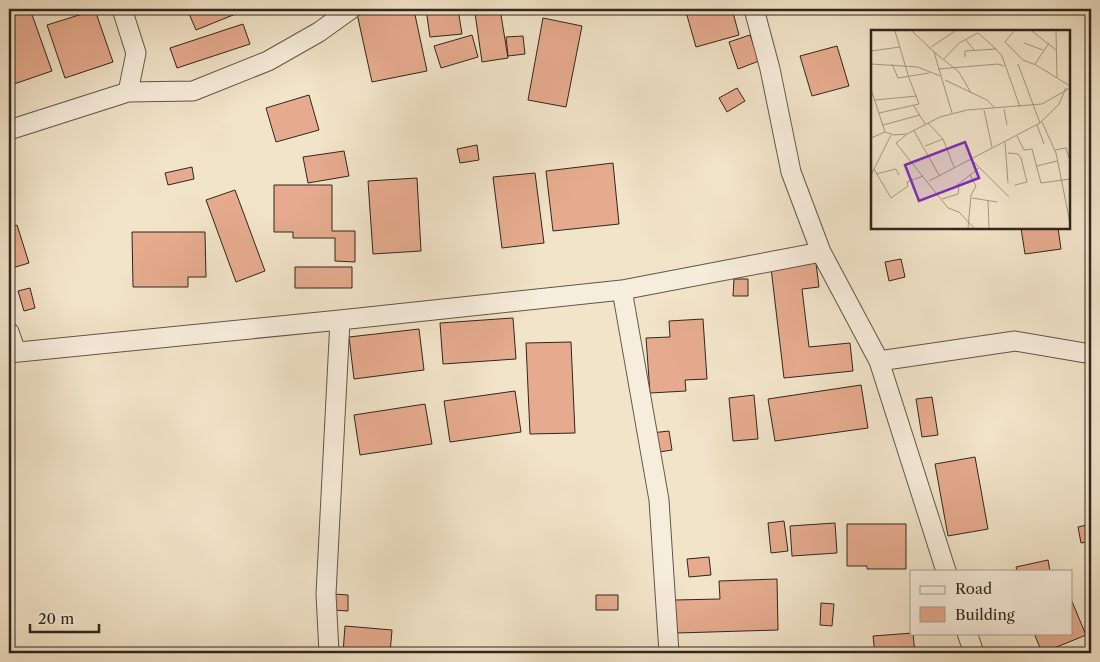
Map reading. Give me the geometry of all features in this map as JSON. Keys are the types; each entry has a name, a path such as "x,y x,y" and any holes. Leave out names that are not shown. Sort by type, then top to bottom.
{"street":[{"path":"122,9 136,53 128,92"},
{"path":"9,130 128,92 193,91 268,61 319,32 351,9"},
{"path":"754,9 770,69 791,172 821,252 879,361 946,570"},
{"path":"9,332 12,352 340,320 622,290 821,252"},
{"path":"622,290 659,500 669,653"},
{"path":"329,653 326,594 340,320"},
{"path":"879,361 1015,341 1091,354"},
{"path":"967,634 974,653"}],"building":[{"path":"30,9 52,71 11,85 9,79 9,16"},
{"path":"36,9 57,9 57,12 37,14"},
{"path":"187,9 248,9 196,30"},
{"path":"356,9 399,9 400,13 414,10 427,71 372,82"},
{"path":"426,9 458,9 462,34 430,37"},
{"path":"500,9 508,58 482,62 475,13"},
{"path":"698,9 732,9 739,35 696,47 686,12"},
{"path":"95,10 113,62 65,78 47,25"},
{"path":"543,18 582,26 566,107 528,100"},
{"path":"243,24 250,44 177,68 170,48"},
{"path":"472,35 478,57 441,68 434,46"},
{"path":"750,35 759,61 738,69 729,42"},
{"path":"523,36 525,54 508,56 506,37"},
{"path":"837,46 849,86 812,96 800,56"},
{"path":"737,88 745,101 727,112 719,98"},
{"path":"309,95 319,130 276,142 266,108"},
{"path":"477,145 479,160 460,163 457,149"},
{"path":"344,151 349,176 308,183 303,157"},
{"path":"613,163 619,224 553,231 546,171"},
{"path":"192,167 194,179 168,185 165,173"},
{"path":"535,173 544,243 502,248 493,177"},
{"path":"417,178 421,251 373,254 368,181"},
{"path":"274,185 332,185 332,231 355,231 355,262 335,261 335,238 293,238 293,232 274,232"},
{"path":"235,190 265,271 236,282 206,200"},
{"path":"17,225 29,263 9,269 9,228"},
{"path":"1021,229 1058,229 1061,249 1025,254"},
{"path":"132,232 205,232 206,277 188,277 188,287 133,287"},
{"path":"901,259 905,277 889,281 885,262"},
{"path":"816,263 819,287 802,289 809,347 850,343 853,371 784,378 771,268"},
{"path":"295,267 352,267 352,288 295,288"},
{"path":"734,279 748,279 748,296 733,296"},
{"path":"30,288 35,308 24,311 18,291"},
{"path":"513,318 516,359 443,364 440,323"},
{"path":"703,319 707,379 685,380 686,391 650,393 646,338 670,337 669,321"},
{"path":"419,329 424,370 354,379 349,337"},
{"path":"571,342 575,433 530,434 526,343"},
{"path":"861,385 868,428 775,441 768,399"},
{"path":"515,391 521,432 450,442 444,401"},
{"path":"754,395 758,439 733,441 729,398"},
{"path":"932,397 938,435 922,437 916,399"},
{"path":"425,404 432,444 360,455 354,415"},
{"path":"669,431 672,450 653,453 651,433"},
{"path":"975,457 988,529 948,536 935,464"},
{"path":"784,521 788,551 771,553 768,523"},
{"path":"835,523 837,553 792,556 790,526"},
{"path":"847,524 906,524 906,569 867,569 867,566 847,566"},
{"path":"1091,524 1091,541 1081,543 1078,527"},
{"path":"709,557 711,575 689,577 687,559"},
{"path":"1048,560 1050,570 1017,570 1016,567"},
{"path":"777,579 778,630 677,633 675,600 720,599 719,581"},
{"path":"333,594 348,595 348,611 333,610"},
{"path":"596,595 618,595 618,610 596,610"},
{"path":"1072,601 1086,635 1042,653 1034,634 1072,634"},
{"path":"821,603 834,604 832,626 820,625"},
{"path":"345,626 392,630 390,653 343,653"},
{"path":"913,634 915,653 875,653 873,636"}]}
